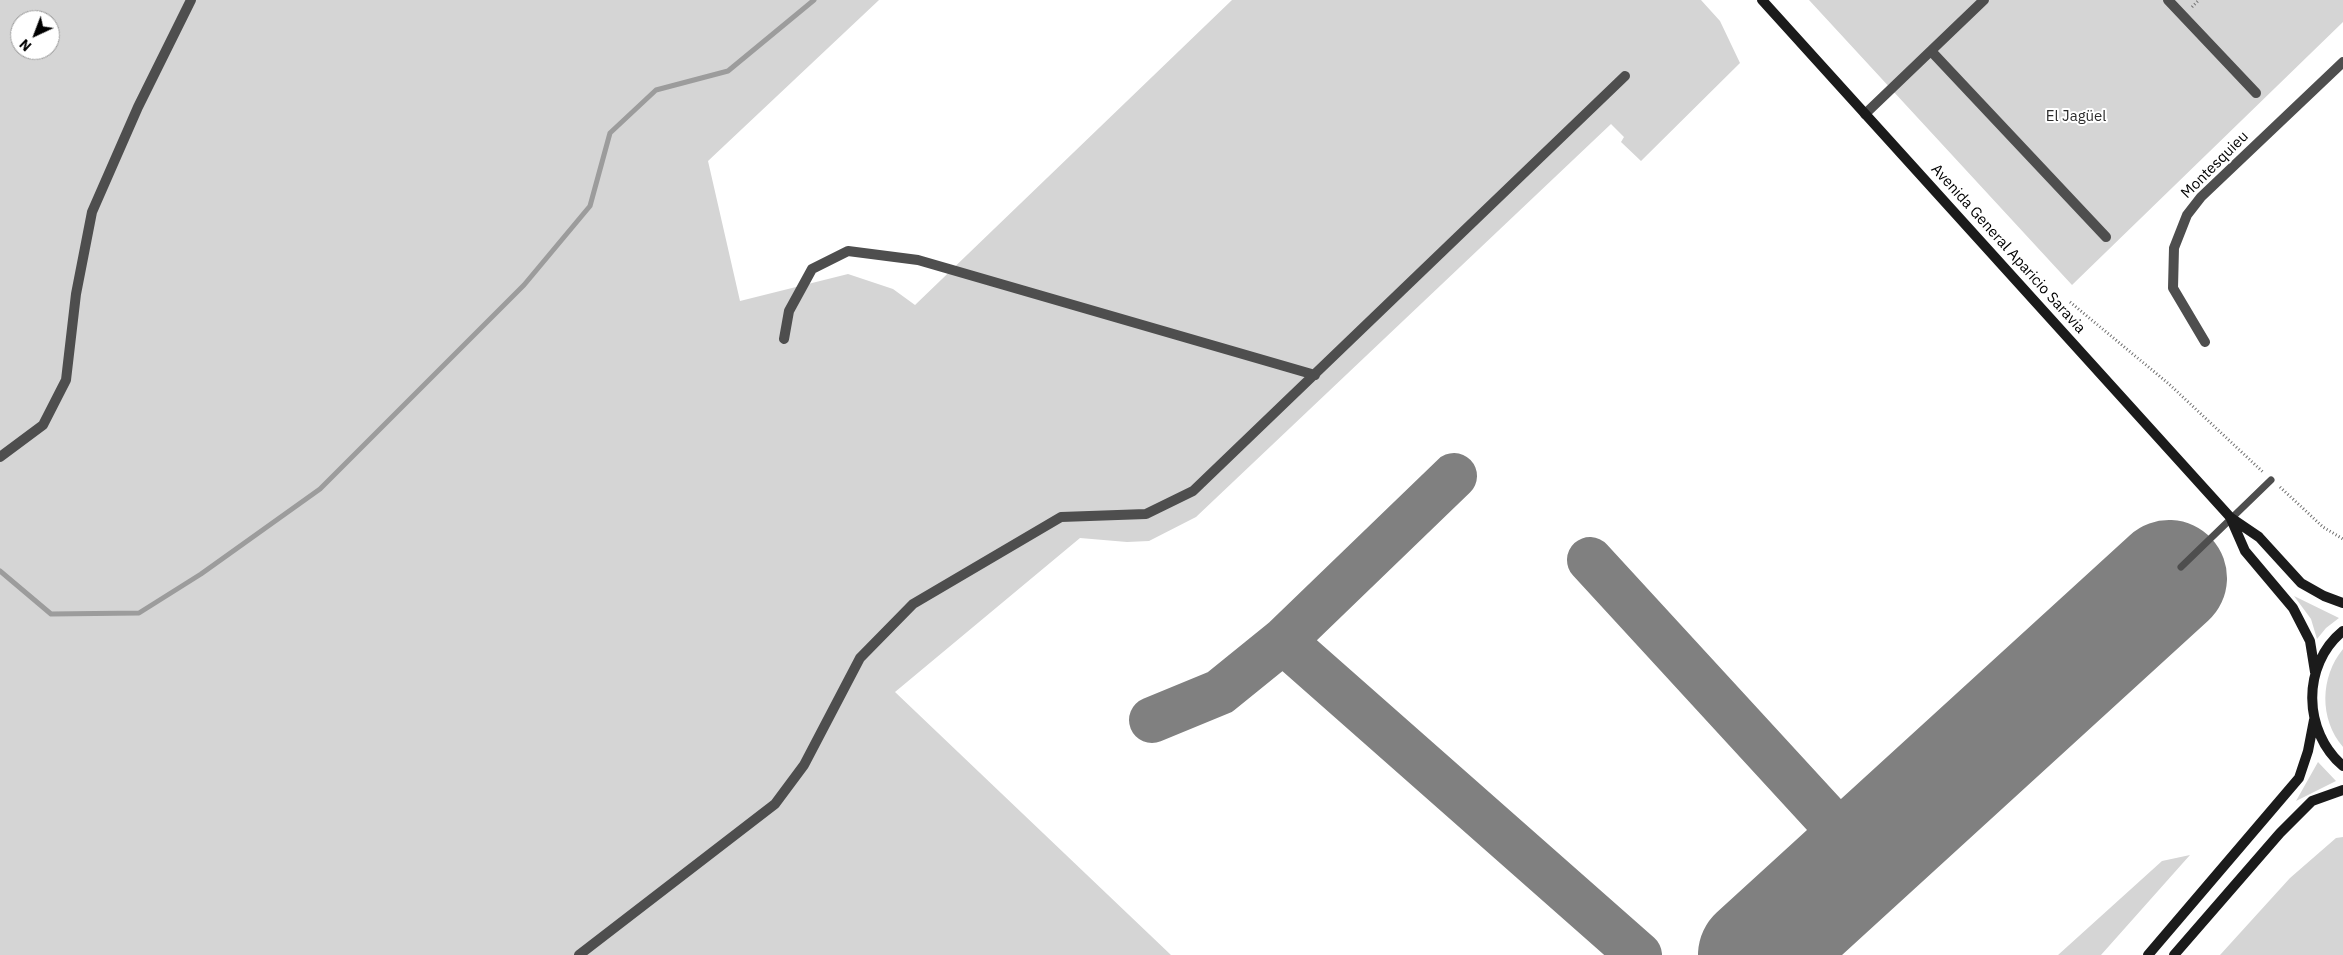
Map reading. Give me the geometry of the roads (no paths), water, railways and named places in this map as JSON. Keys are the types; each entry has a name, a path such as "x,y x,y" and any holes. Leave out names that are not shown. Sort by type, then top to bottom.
{"main road":[{"name":"Avenida General Aparicio Saravia","path":"1762,0 2231,518 2259,537 2302,583 2324,596 2343,603"},
{"name":"Avenida General Aparicio Saravia","path":"2231,518 2245,551 2293,608 2310,641 2315,672"},
{"path":"2148,955 2299,778 2308,750 2314,720 2312,696 2315,672 2324,652 2343,631"},
{"path":"2314,720 2322,741 2335,759 2343,766"},
{"path":"2174,955 2280,833 2312,801 2343,790"}],"street":[{"path":"0,458 42,425 66,380 76,294 92,212 138,107 191,0"},
{"path":"1865,114 1984,0"},
{"path":"2168,0 2256,94"},
{"path":"1931,52 2106,237"},
{"name":"Montesquieu","path":"2205,342 2173,288 2174,248 2187,215 2201,197 2343,62"},
{"path":"579,955 775,804 804,765 860,658 913,604 1061,516 1146,514 1193,491 1625,76"},
{"path":"784,340 789,311 812,270 848,251 918,260 1315,375"}],"lane":[{"path":"2180,567 2271,480"}],"waterway":[{"path":"0,571 51,614 139,613 201,574 320,489 524,285 590,206 610,133 656,90 728,71 814,0"}],"park label":[{"name":"El Jagüel","path":"2076,117"}]}
